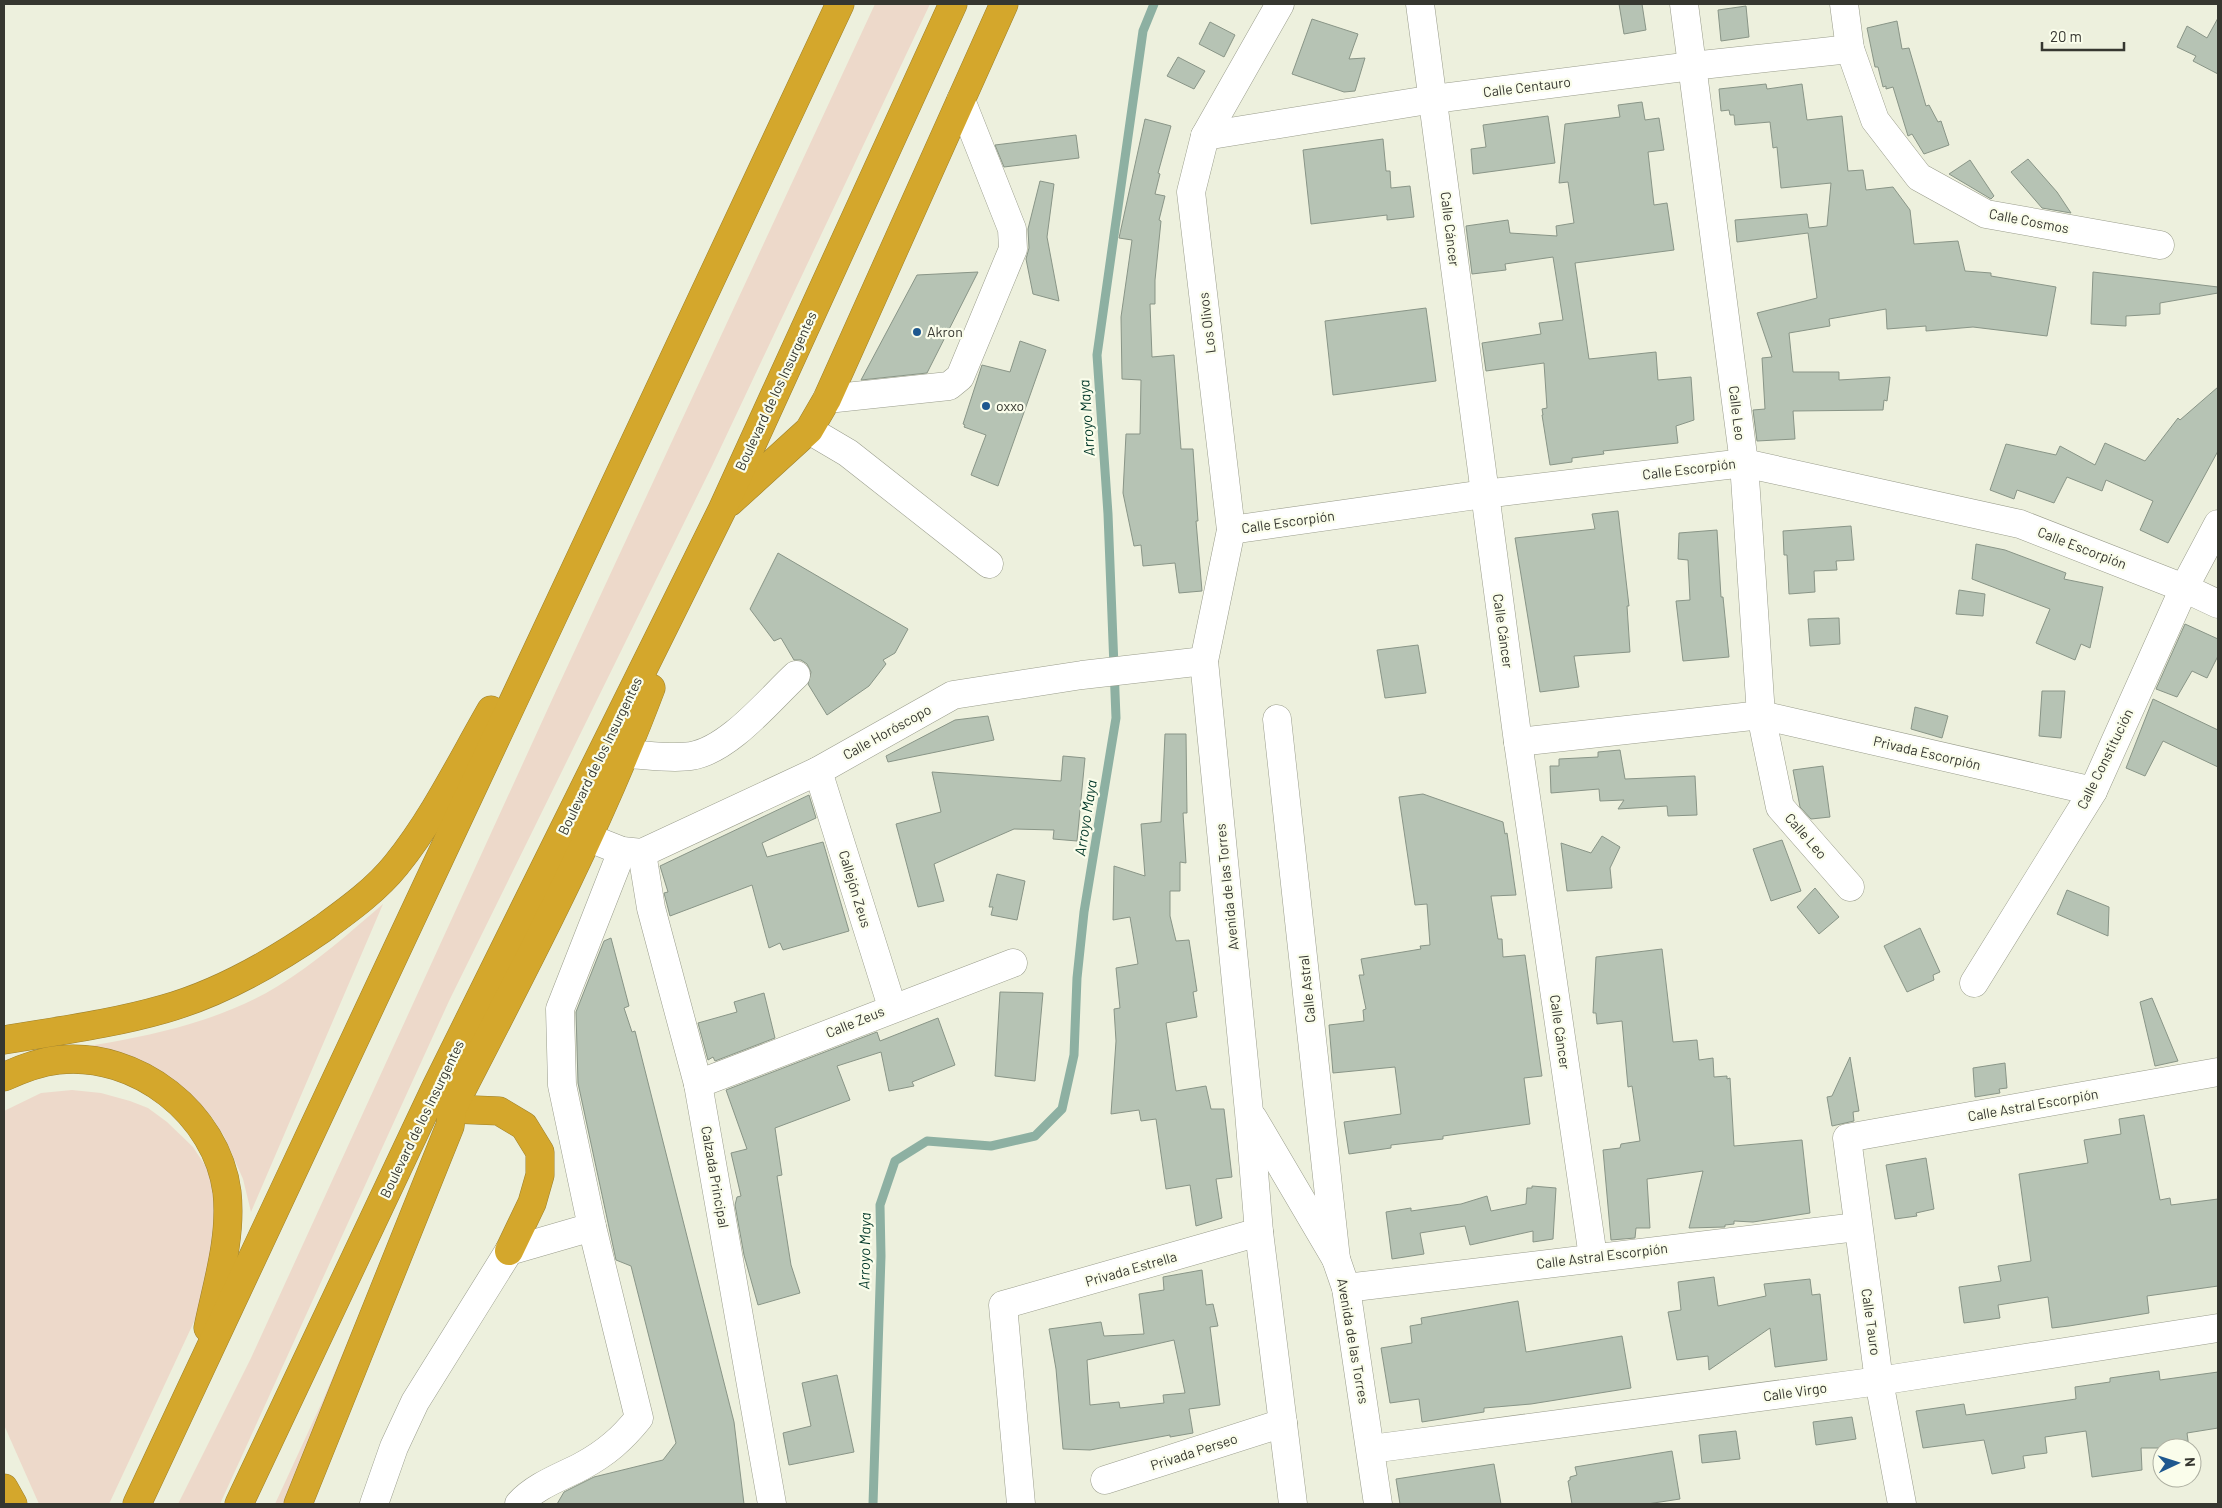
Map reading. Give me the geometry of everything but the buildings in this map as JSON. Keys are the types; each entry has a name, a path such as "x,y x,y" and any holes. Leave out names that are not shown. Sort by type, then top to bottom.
{"highway":[{"path":"137,1504 840,4"},
{"name":"Boulevard de los Insurgentes","path":"240,1504 436,1087 722,510 953,4"},
{"path":"722,510 810,430 827,399 1004,4"},
{"path":"4,1040 131,1018 190,1000 272,962 360,900 395,866 425,826 602,512"},
{"path":"298,1504 450,1126 452,1109 589,838 626,754 706,543"},
{"path":"4,1077 34,1065 58,1060 106,1063 129,1070 168,1092 191,1114 205,1132 217,1156 224,1178 228,1216 224,1250 198,1374"},
{"path":"452,1109 499,1110 524,1126 540,1152 540,1175 532,1203 509,1251"},
{"path":"4,1488 13,1504"}],"street":[{"name":"Los Olivos","path":"1204,661 1231,530 1191,192 1204,136 1280,4"},
{"name":"Calle Cáncer","path":"1420,4 1518,742 1593,1257"},
{"name":"Calle Leo","path":"1684,4 1744,463 1761,715 1780,807 1850,887"},
{"name":"Calle Cosmos","path":"1844,4 1850,49 1875,120 1918,177 1986,214 2160,245"},
{"name":"Calle Centauro","path":"1204,136 1434,99 1692,66 1850,49"},
{"path":"827,399 949,386 960,377 1013,249 1012,229 961,100"},
{"path":"810,430 848,453 989,564"},
{"name":"Calle Escorpión","path":"1231,530 1484,494 1744,463 2020,524 2184,588 2218,604"},
{"name":"Calle Constitución","path":"1974,983 2092,791 2184,588 2218,524"},
{"name":"Calle Horóscopo","path":"632,852 818,771 953,695 1082,675 1204,661"},
{"name":"Avenida de las Torres","path":"1204,661 1249,1112 1259,1232 1293,1504"},
{"path":"626,754 692,756 713,748 728,740 796,674"},
{"path":"1518,742 1761,715"},
{"name":"Privada Escorpión","path":"1761,715 2092,791"},
{"name":"Calle Astral","path":"1277,719 1336,1259"},
{"name":"Callejón Zeus","path":"818,771 892,1007"},
{"path":"519,1504 527,1495 585,1465 621,1440 639,1418 592,1227 562,1085 560,1009 632,852 589,838"},
{"name":"Calzada Principal","path":"632,852 651,908 698,1084 772,1504"},
{"name":"Calle Zeus","path":"698,1084 892,1007 1013,963"},
{"name":"Calle Astral Escorpión","path":"1847,1138 2218,1072"},
{"name":"Avenida de las Torres","path":"1249,1112 1336,1259 1346,1288 1372,1449 1378,1504"},
{"name":"Calle Tauro","path":"1847,1138 1857,1227 1879,1381 1902,1504"},
{"path":"374,1504 394,1447 415,1402 509,1251 592,1227"},
{"name":"Calle Astral Escorpión","path":"1346,1288 1593,1257 1857,1227"},
{"name":"Privada Estrella","path":"1021,1504 1003,1305 1259,1232"},
{"name":"Calle Virgo","path":"1372,1449 1879,1381 2218,1328"},
{"name":"Privada Perseo","path":"1105,1480 1283,1423"}],"shaded area":[{"path":"875,4 930,4 712,466 449,1001 220,1504 178,1504 251,1358 556,691"},
{"path":"383,904 251,1212 243,1179 224,1136 211,1116 176,1085 148,1070 4,1071 4,1060 109,1042 180,1027 247,1003 306,968"},
{"path":"72,1090 101,1093 130,1101 148,1108 167,1122 193,1147 212,1176 220,1226 199,1311 109,1504 39,1504 4,1425 4,1111 41,1093"},
{"path":"404,1208 334,1397 283,1504 275,1504 323,1400"}],"waterway":[{"name":"Arroyo Maya","path":"873,1504 881,1256 880,1205 895,1161 927,1141 991,1146 1035,1136 1062,1109 1074,1055 1077,978 1084,912 1116,718 1108,514 1097,355 1143,31 1154,4"}],"place":[{"name":"Akron","path":"917,332"},
{"name":"oxxo","path":"986,406"}]}
